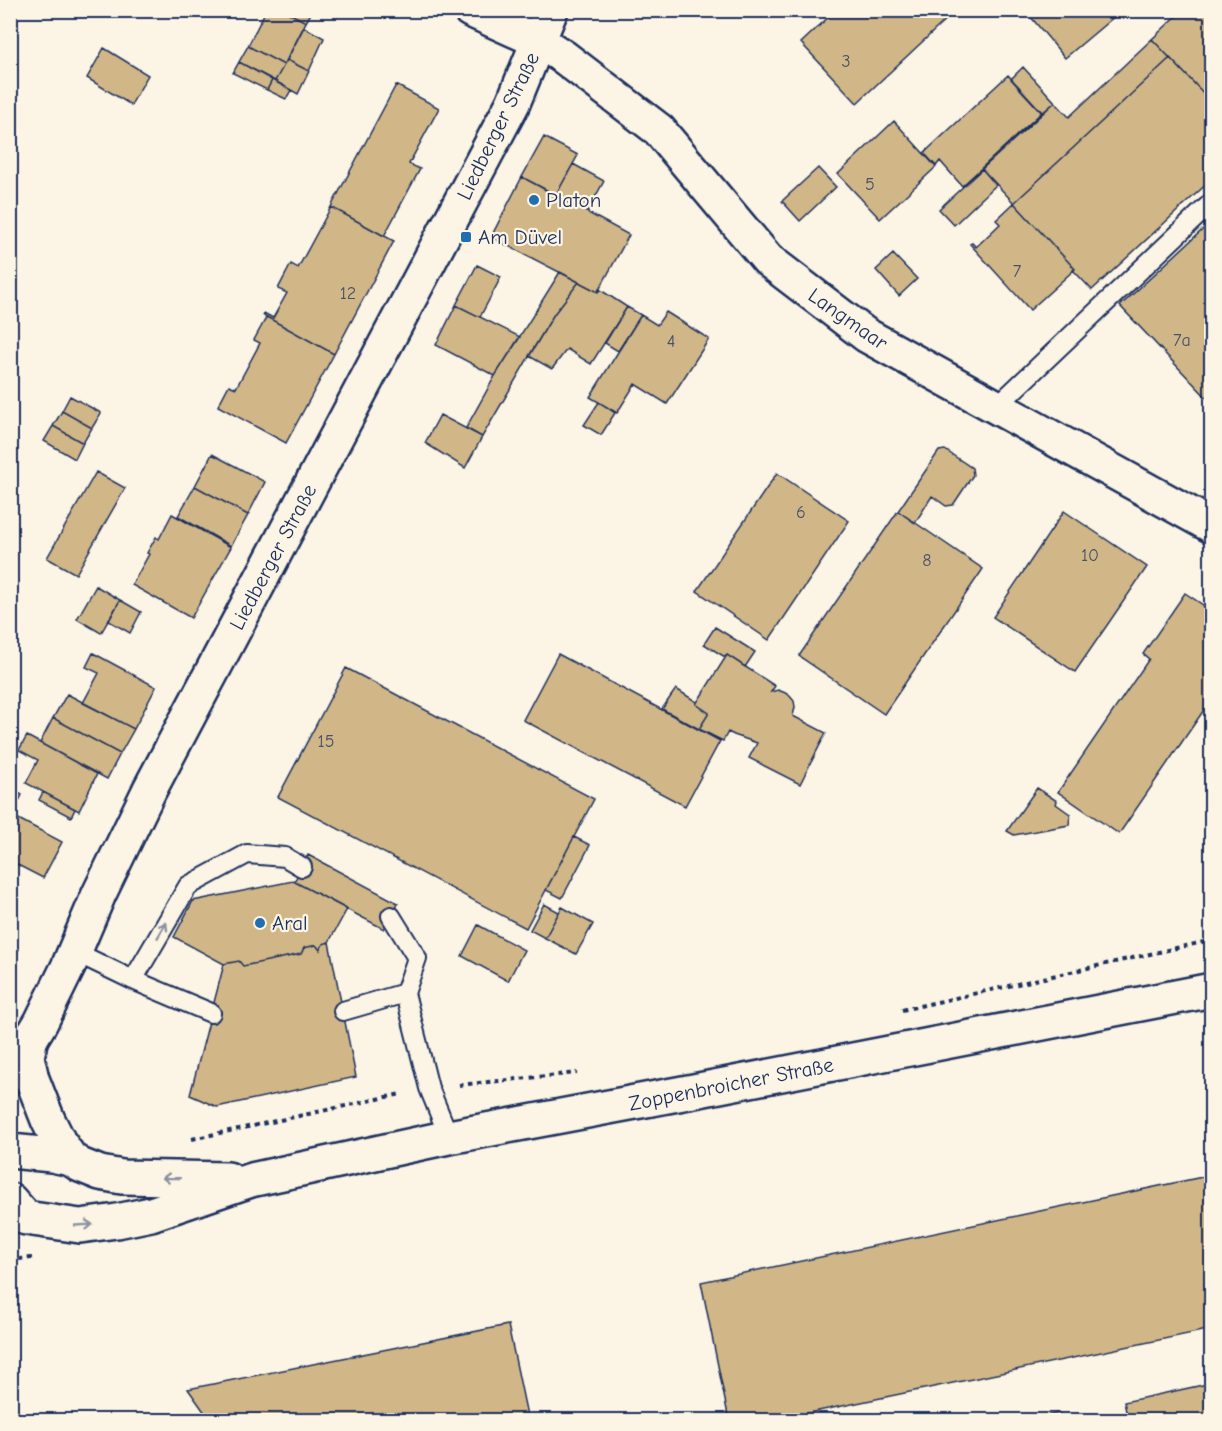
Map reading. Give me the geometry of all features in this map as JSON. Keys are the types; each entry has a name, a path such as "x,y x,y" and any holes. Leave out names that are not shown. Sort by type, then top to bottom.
{"main road":[{"path":"470,10 539,41"},
{"name":"Liedberger Straße","path":"10,1073 45,1013 150,789 513,103 551,10"},
{"name":"Langmaar","path":"539,41 565,58 659,130 768,260 866,335 1212,526"},
{"name":"Zoppenbroicher Straße","path":"16,1213 80,1226 117,1221 151,1214 251,1180 448,1137 1212,990"},
{"path":"31,1037 27,1057 32,1079 48,1120 71,1159"},
{"name":"Zoppenbroicher Straße","path":"10,1151 71,1159 100,1173 122,1177 251,1180"}],"lane":[{"path":"996,407 1212,202"},
{"path":"133,980 188,886 247,854 285,857 302,867"},
{"path":"391,916 417,957 405,993 429,1088 448,1137"},
{"path":"75,952 133,980 211,1013"},
{"path":"343,1011 405,993"}],"path":[{"path":"901,1010 1212,940"},
{"path":"190,1140 429,1088 578,1072"},
{"path":"10,1261 18,1259"}],"building":[{"path":"266,10 283,10 306,22 284,65 248,46"},
{"path":"283,10 313,10 306,22"},
{"path":"836,10 947,10 951,15 857,103 801,43"},
{"path":"1025,10 1122,10 1065,58"},
{"path":"1183,10 1212,10 1212,102 1152,39"},
{"path":"304,27 324,38 309,71 287,60"},
{"path":"1152,39 1170,58 1014,203 982,169 1055,102 1069,117"},
{"path":"248,46 284,65 275,81 239,62"},
{"path":"104,48 148,75 131,105 87,78"},
{"path":"1170,58 1212,102 1212,179 1092,290 1014,203"},
{"path":"287,60 309,71 298,94 275,81"},
{"path":"239,62 272,80 267,90 233,73"},
{"path":"1023,67 1055,102 1042,113 1011,79"},
{"path":"1008,75 1042,112 962,186 940,161 936,166 924,153"},
{"path":"272,80 291,90 286,99 267,90"},
{"path":"396,85 439,108 409,164 420,169 384,236 331,207"},
{"path":"894,121 936,167 880,219 838,174"},
{"path":"544,137 578,155 556,195 522,177"},
{"path":"573,164 604,181 587,212 556,195"},
{"path":"818,168 836,187 800,221 782,201"},
{"path":"982,169 996,185 954,225 939,209"},
{"path":"522,177 629,235 598,292 491,237"},
{"path":"1014,203 1075,269 1030,310 970,244 976,247 1000,224 996,220"},
{"path":"331,207 394,241 334,354 263,315 264,313 273,318 287,293 278,289 291,264 298,268"},
{"path":"1212,221 1212,398 1209,400 1120,306"},
{"path":"893,254 917,279 899,296 876,270"},
{"path":"477,265 501,277 480,317 456,305"},
{"path":"560,272 579,282 554,314 482,437 466,428 495,376"},
{"path":"579,282 598,292 599,289 627,307 591,364 567,349 552,369 529,356 554,314"},
{"path":"456,305 520,337 495,376 436,345"},
{"path":"627,307 641,315 618,351 605,343"},
{"path":"666,312 709,339 667,404 635,384 617,413 590,397 641,315 657,325"},
{"path":"263,315 334,354 286,443 218,406 229,385 236,388 260,343 254,340 266,318"},
{"path":"70,396 101,413 92,428 62,411"},
{"path":"599,402 615,413 601,435 584,425"},
{"path":"62,411 92,428 83,443 53,426"},
{"path":"440,415 482,437 465,468 425,443"},
{"path":"53,426 83,443 75,459 44,441"},
{"path":"945,450 972,468 973,475 953,505 946,506 932,496 915,523 898,511 939,451"},
{"path":"212,454 265,482 248,515 195,486"},
{"path":"96,472 125,488 76,574 47,558"},
{"path":"777,473 849,521 769,640 697,591"},
{"path":"195,486 248,515 231,546 178,516"},
{"path":"898,511 983,569 884,714 799,656"},
{"path":"1064,511 1147,567 1075,672 993,617"},
{"path":"172,514 231,547 191,618 132,585 156,537 159,539"},
{"path":"96,586 120,600 101,633 77,619"},
{"path":"1185,593 1212,611 1212,702 1210,701 1119,834 1058,792 1149,659 1143,654"},
{"path":"120,600 141,612 130,633 109,621"},
{"path":"715,627 755,652 745,667 704,644"},
{"path":"93,653 156,687 134,729 83,703 99,673 86,667"},
{"path":"558,654 720,741 685,806 523,720"},
{"path":"727,655 775,686 771,692 778,690 788,694 794,701 793,716 826,733 800,784 749,758 757,743 728,732 723,741 699,729 709,713 696,704"},
{"path":"346,668 594,799 526,928 278,797"},
{"path":"676,689 697,702 696,704 709,713 699,729 662,709"},
{"path":"67,694 134,729 120,754 53,718"},
{"path":"53,718 120,754 107,779 40,743"},
{"path":"27,736 97,774 79,811 26,783 38,760 19,750"},
{"path":"10,788 22,795 14,810 10,808"},
{"path":"1037,788 1057,801 1056,804 1070,814 1069,825 1014,835 1007,831"},
{"path":"43,792 75,809 71,817 39,800"},
{"path":"11,815 62,842 43,878 10,861"},
{"path":"574,837 590,845 562,898 546,890"},
{"path":"308,855 398,903 384,929 293,881"},
{"name":"Aral","path":"293,881 347,909 329,942 323,944 320,950 316,945 304,948 301,954 243,966 239,961 224,964 174,937 193,901"},
{"path":"544,904 559,912 545,938 530,930"},
{"path":"562,907 593,924 576,954 545,938"},
{"path":"478,925 524,950 508,981 462,956"},
{"path":"329,942 356,1077 217,1107 190,1095 224,964 239,961 243,966 301,954 304,948 316,945 320,950 323,944"},
{"path":"10,944 19,949 10,965"},
{"path":"1212,1175 1212,1329 775,1420 729,1420 701,1282"},
{"path":"508,1325 528,1420 210,1420 188,1389"},
{"path":"1212,1383 1212,1420 1128,1420 1124,1402"},
{"path":"1059,1413 1061,1420 1027,1420"}],"place":[{"name":"Platon","path":"534,200"},
{"name":"Am Düvel","path":"466,237"},
{"name":"Aral","path":"260,923"}]}
